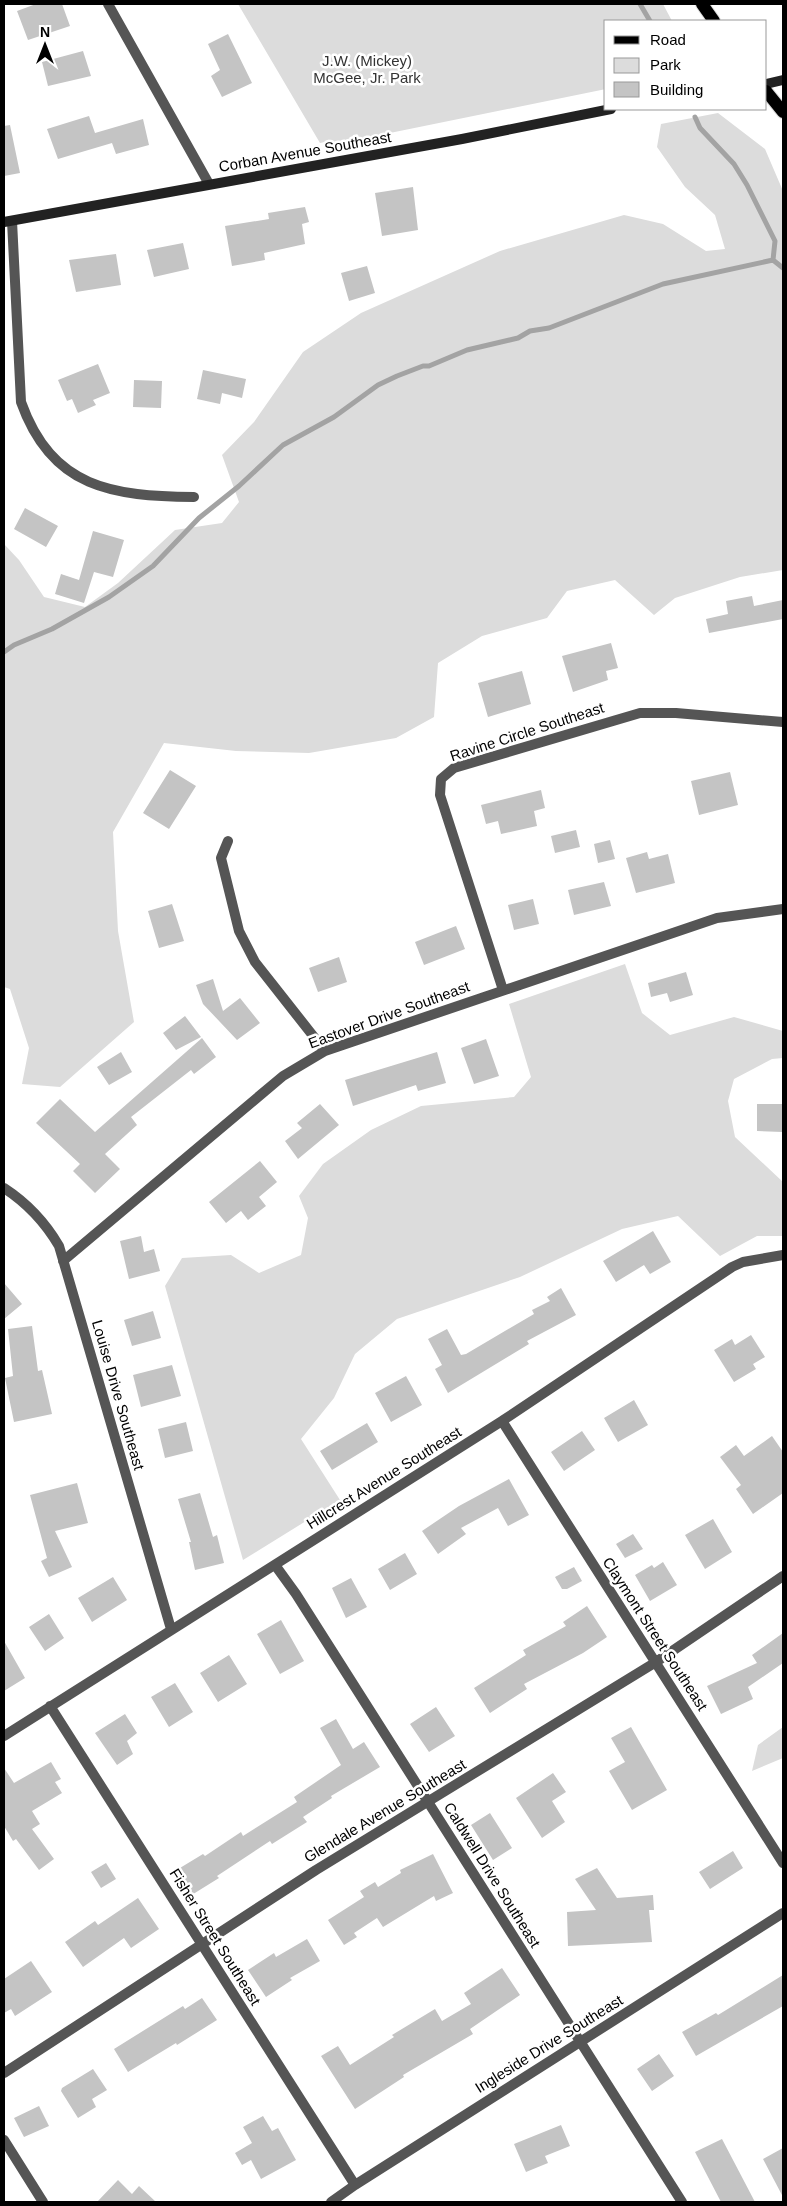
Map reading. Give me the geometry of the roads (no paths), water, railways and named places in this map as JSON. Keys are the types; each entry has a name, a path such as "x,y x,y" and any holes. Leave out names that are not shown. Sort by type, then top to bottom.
{"main road":[{"path":"702,4 713,20"},
{"path":"767,84 783,80"},
{"path":"767,92 783,112"},
{"name":"Corban Avenue Southeast","path":"8,222 462,139 606,110"}],"street":[{"path":"108,4 209,184"},
{"path":"8,222 21,402 28,422 39,441 76,476 100,487 146,496 194,497"},
{"name":"Ravine Circle Southeast","path":"503,990 440,795 441,779 454,768 640,713 676,713 783,722"},
{"path":"228,841 221,858 239,931 255,962 325,1051"},
{"name":"Eastover Drive Southeast","path":"63,1261 283,1076 325,1051 717,918 783,909"},
{"name":"Louise Drive Southeast","path":"4,1188 47,1227 59,1246 171,1629"},
{"name":"Hillcrest Avenue Southeast","path":"4,1736 502,1421 732,1267 743,1262 783,1255"},
{"name":"Claymont Street Southeast","path":"502,1421 783,1863"},
{"name":"Caldwell Drive Southeast","path":"275,1565 301,1602 682,2202"},
{"name":"Glendale Avenue Southeast","path":"4,2073 316,1870 656,1662 783,1576"},
{"name":"Fisher Street Southeast","path":"50,1706 354,2185"},
{"name":"Ingleside Drive Southeast","path":"331,2202 354,2185 783,1912"},
{"path":"4,2140 43,2202"}],"waterway":[{"path":"640,4 649,20"},
{"path":"695,117 700,128 734,164 747,185 775,241 773,260"},
{"path":"773,260 783,268"},
{"path":"4,652 14,645 52,629 109,597 153,566 199,518 239,486 283,445 334,417 378,385 467,350 518,338 530,331 549,328 663,284 773,260"}],"park label":[{"name":"J.W. (Mickey) McGee, Jr. Park","path":"367,70"}]}
